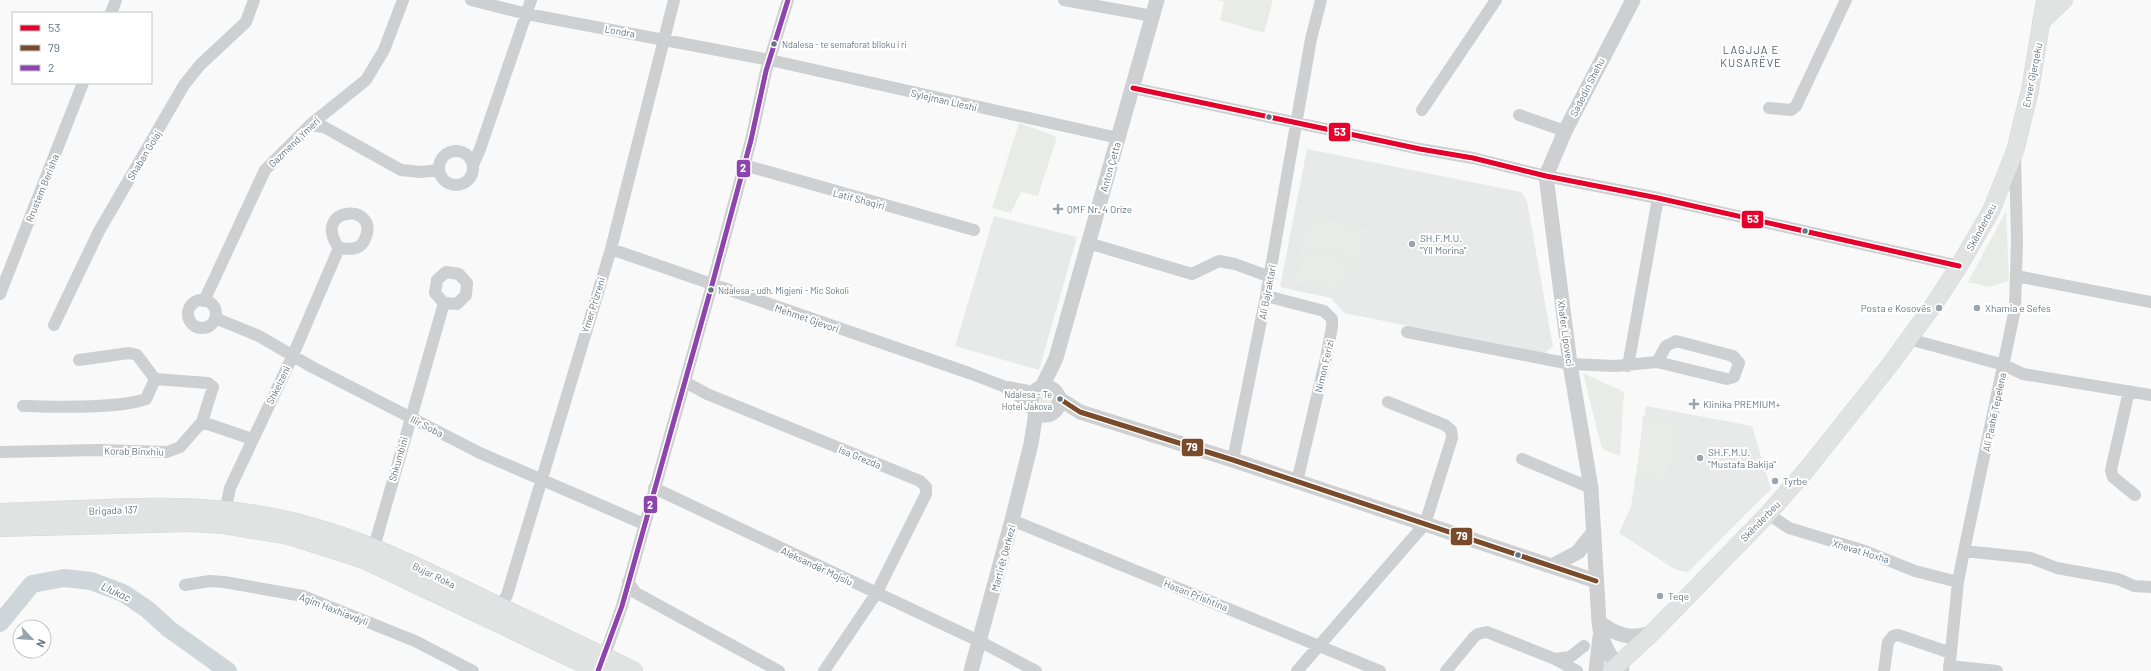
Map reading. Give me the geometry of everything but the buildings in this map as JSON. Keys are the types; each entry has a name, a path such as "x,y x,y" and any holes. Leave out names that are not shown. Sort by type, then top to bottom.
{"main road":[{"name":"Enver Gjerqeku","path":"2015,150 2030,90 2045,0"},
{"path":"2041,22 2064,0"},
{"name":"Skënderbeu","path":"1619,669 1768,514 1849,418 1909,339 1959,266 1991,210 2015,150"},
{"name":"Brigada 137","path":"0,513 168,508 224,517"},
{"name":"Bujar Roka","path":"224,517 295,522 348,537 374,547 500,607 600,667"},
{"name":"Bujar Roka","path":"224,517 289,535 358,557 600,667 633,671"},
{"name":"Brigada 137","path":"0,527 163,522 224,517"}],"street":[{"path":"111,12 116,0"},
{"name":"Shaban Golaj","path":"54,325 99,231 184,85 200,65 246,22 254,0"},
{"name":"Gazmend Ymeri","path":"204,301 265,170 310,125 366,80 384,50 403,0"},
{"name":"Londra","path":"471,0 527,14 770,60"},
{"path":"473,165 466,154 459,151 452,151 445,155 440,161 440,175 448,183 460,184 470,177 531,0"},
{"name":"Ymer Prizreni","path":"500,607 507,595 540,479 611,249 674,0"},
{"path":"600,667 628,582 685,382 744,165 770,60 788,0"},
{"path":"1064,0 1093,3 1153,16"},
{"name":"Anton Çetta","path":"1045,402 1088,243 1157,0"},
{"name":"Ali Bajraktari","path":"1232,460 1270,277 1298,122 1311,39 1321,0"},
{"path":"1422,110 1496,0"},
{"name":"Sadedin Shehu","path":"1546,176 1565,130 1633,0"},
{"path":"1769,108 1791,110 1796,106 1846,0"},
{"name":"Sylejman Lleshi","path":"770,60 1118,138"},
{"name":"Rrustem Berisha","path":"0,294 83,84"},
{"path":"1133,88 1420,149 1473,158 1546,176 1658,198 1959,266"},
{"path":"1519,115 1565,130"},
{"path":"310,125 324,127 331,133 401,170 421,172 439,170"},
{"name":"Ali Pashë Tepelena","path":"1949,669 1958,582 2015,309 2017,241 2015,150"},
{"name":"Latif Shaqiri","path":"744,165 974,230"},
{"name":"Xhafer Lipoveci","path":"1546,176 1570,364 1591,488 1600,628 1610,657 1619,669"},
{"path":"1628,366 1658,198"},
{"path":"1088,243 1192,274 1219,261 1235,264 1270,277"},
{"name":"Shkelzeni","path":"224,517 230,488 293,355 339,248"},
{"name":"Mehmet Gjevori","path":"611,249 1045,402"},
{"path":"2016,276 2151,302"},
{"name":"Nimon Ferizi","path":"1266,296 1324,311 1332,319 1332,327 1326,358 1297,482"},
{"path":"204,301 214,308 215,318 210,325 205,328 197,328 190,322 188,315 190,307 197,302 204,301"},
{"name":"Shkumbini","path":"374,547 410,417 444,303"},
{"name":"Ilir Soba","path":"215,318 259,336 480,453 644,524"},
{"path":"1407,332 1570,364 1628,366 1657,362 1730,379 1734,376 1739,363 1733,356 1676,341 1666,346 1657,362"},
{"path":"1909,339 2004,365 2023,374 2151,395"},
{"path":"79,360 129,353 137,354 155,379 208,383 213,387 202,422 252,439"},
{"path":"22,406 139,402 146,399 155,379"},
{"name":"Isa Grezda","path":"685,382 714,397 920,482 926,487 926,494 876,594"},
{"path":"2129,391 2111,470 2113,477 2135,495"},
{"path":"1045,402 1232,460 1596,581"},
{"name":"Martirët Qerkezi","path":"971,671 981,642 1031,444 1045,402"},
{"path":"1297,671 1425,524 1452,438 1451,430 1445,425 1388,402"},
{"name":"Korab Binxhiu","path":"0,452 99,450 167,452 180,447 202,422"},
{"path":"1522,459 1591,488"},
{"name":"Aleksandër Mojsiu","path":"654,488 876,594 981,642 1036,671"},
{"name":"Xhevat Hoxha","path":"1768,514 1789,528 1865,551 1915,571 1958,582"},
{"name":"Hasan Prishtina","path":"1012,520 1380,671"},
{"path":"1552,566 1578,552 1594,532"},
{"path":"1964,551 2031,558 2057,568 2118,579 2134,586 2151,587"},
{"name":"Agim Haxhiavdyli","path":"185,585 210,581 224,582 303,596 415,641 473,671"},
{"path":"628,582 636,592 642,596 779,671"},
{"path":"824,671 876,594"},
{"path":"1596,671 1600,649 1600,628 1631,637 1640,637 1652,633"},
{"path":"1446,671 1474,638 1482,632 1492,633 1555,659 1577,671"},
{"path":"1884,671 1888,642 1893,636 1898,635 1951,653"},
{"path":"1555,659 1570,657 1584,646"},
{"path":"1949,669 1997,671"}],"shaded area":[{"path":"1216,0 1273,0 1264,33 1220,20 1224,2"},
{"path":"1019,123 1057,137 1038,196 1021,192 1011,213 992,208"},
{"name":"SH.F.M.U. \"Yll Morina\"","path":"1307,149 1521,192 1527,201 1553,347 1545,353 1344,313 1331,298 1280,287"},
{"path":"2006,211 2009,281 1989,287 1968,282"},
{"path":"994,216 1077,237 1039,370 955,346"},
{"path":"1309,217 1366,229 1359,258 1303,247"},
{"path":"1301,250 1347,259 1340,289 1295,281"},
{"path":"1583,373 1624,392 1620,456 1602,449"},
{"path":"1043,393 1049,393 1054,398 1052,407 1049,409 1043,409 1038,404 1038,398"},
{"name":"SH.F.M.U. \"Mustafa Bakija\"","path":"1646,406 1752,426 1771,489 1688,572 1676,570 1619,533 1631,507"},
{"path":"1643,416 1676,420 1669,481 1637,477"}],"waterway":[{"name":"Llukac","path":"0,623 32,584 64,578 91,581 123,593 147,609 169,629 228,671"}],"transit line":[{"name":"2","path":"598,671 622,606 712,285 751,140 766,71 788,0"},
{"name":"53","path":"1133,88 1420,149 1473,158 1546,176 1658,198 1959,266"},
{"name":"79","path":"1060,399 1080,412 1233,460 1596,581"}],"place":[{"name":"Ndalesa - te semaforat blloku i ri","path":"774,44"},
{"name":"QMF Nr. 4 Orize","path":"1058,209"},
{"name":"SH.F.M.U. \"Yll Morina\"","path":"1412,244"},
{"name":"Ndalesa - udh. Migjeni - Mic Sokoli","path":"711,290"},
{"name":"Posta e Kosovës","path":"1939,308"},
{"name":"Xhamia e Sefes","path":"1977,308"},
{"name":"Ndalesa - Te Hotel Jakova","path":"1060,399"},
{"name":"Klinika PREMIUM+","path":"1694,404"},
{"name":"SH.F.M.U. \"Mustafa Bakija\"","path":"1700,458"},
{"name":"Tyrbe","path":"1775,481"},
{"name":"Teqe","path":"1660,596"}],"district":[{"name":"LAGJJA E KUSARËVE","path":"1751,56"}]}
